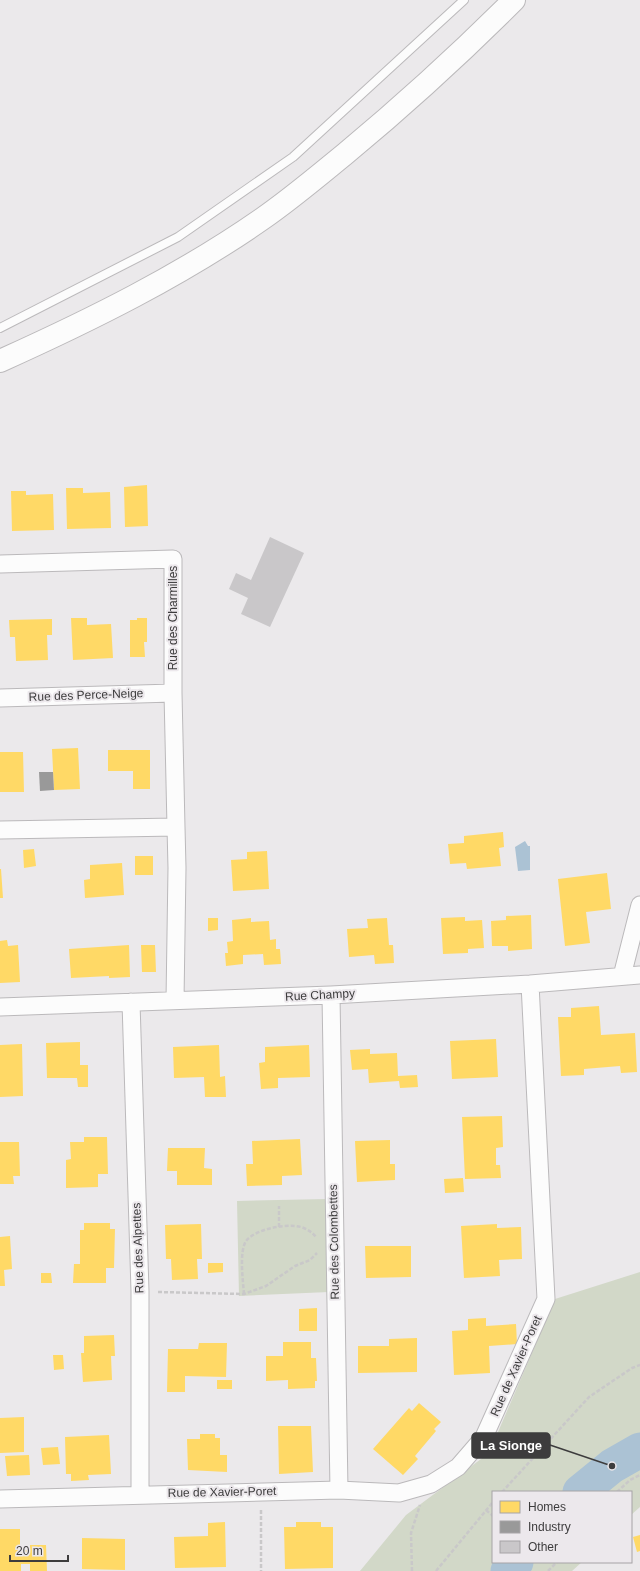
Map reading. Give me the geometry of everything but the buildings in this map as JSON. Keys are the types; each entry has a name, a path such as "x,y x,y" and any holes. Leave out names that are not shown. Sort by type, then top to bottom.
{"highway":[{"path":"0,361 125,303 189,266 263,218 391,115 436,76 514,0"}],"street":[{"name":"Rue des Charmilles","path":"0,564 173,559 173,693 177,868 175,1000"},
{"name":"Rue des Perce-Neige","path":"0,698 173,693"},
{"path":"0,830 176,827"},
{"path":"622,976 640,905"},
{"name":"Rue Champy","path":"0,1007 331,995 530,984 640,975"},
{"name":"Rue de Xavier-Poret","path":"0,1499 261,1491 339,1490 399,1493 431,1484 458,1467 484,1437 546,1299 530,984"},
{"name":"Rue des Colombettes","path":"331,995 329,1246 339,1490"},
{"name":"Rue des Alpettes","path":"131,1002 140,1291 140,1494"}],"lane":[{"path":"0,328 178,237 293,157 464,0"}],"path":[{"path":"279,1206 279,1227"},
{"path":"140,1291 244,1294 266,1286 295,1266 310,1260 329,1246 311,1232 300,1226 279,1227 254,1233 245,1242 242,1271 244,1294"},
{"path":"503,1491 589,1397 632,1368 640,1366"},
{"path":"619,1491 630,1480 640,1476"},
{"path":"261,1491 261,1571"},
{"path":"436,1571 492,1503"},
{"path":"412,1571 411,1533 420,1504"},
{"path":"486,1510 492,1515"},
{"path":"548,1571 556,1563"}],"green space":[{"path":"327,1199 329,1292 239,1296 237,1201"},
{"path":"640,1272 640,1507 632,1514 632,1491 492,1491 492,1563 581,1563 572,1571 360,1571 406,1515 489,1453 555,1299"}],"water":[{"path":"525,841 528,846 530,846 530,870 518,871 515,847"}],"waterway":[{"path":"581,1491 612,1466 640,1450"},
{"path":"508,1571 515,1563"}],"place":[{"name":"La Sionge","path":"612,1466"}]}
